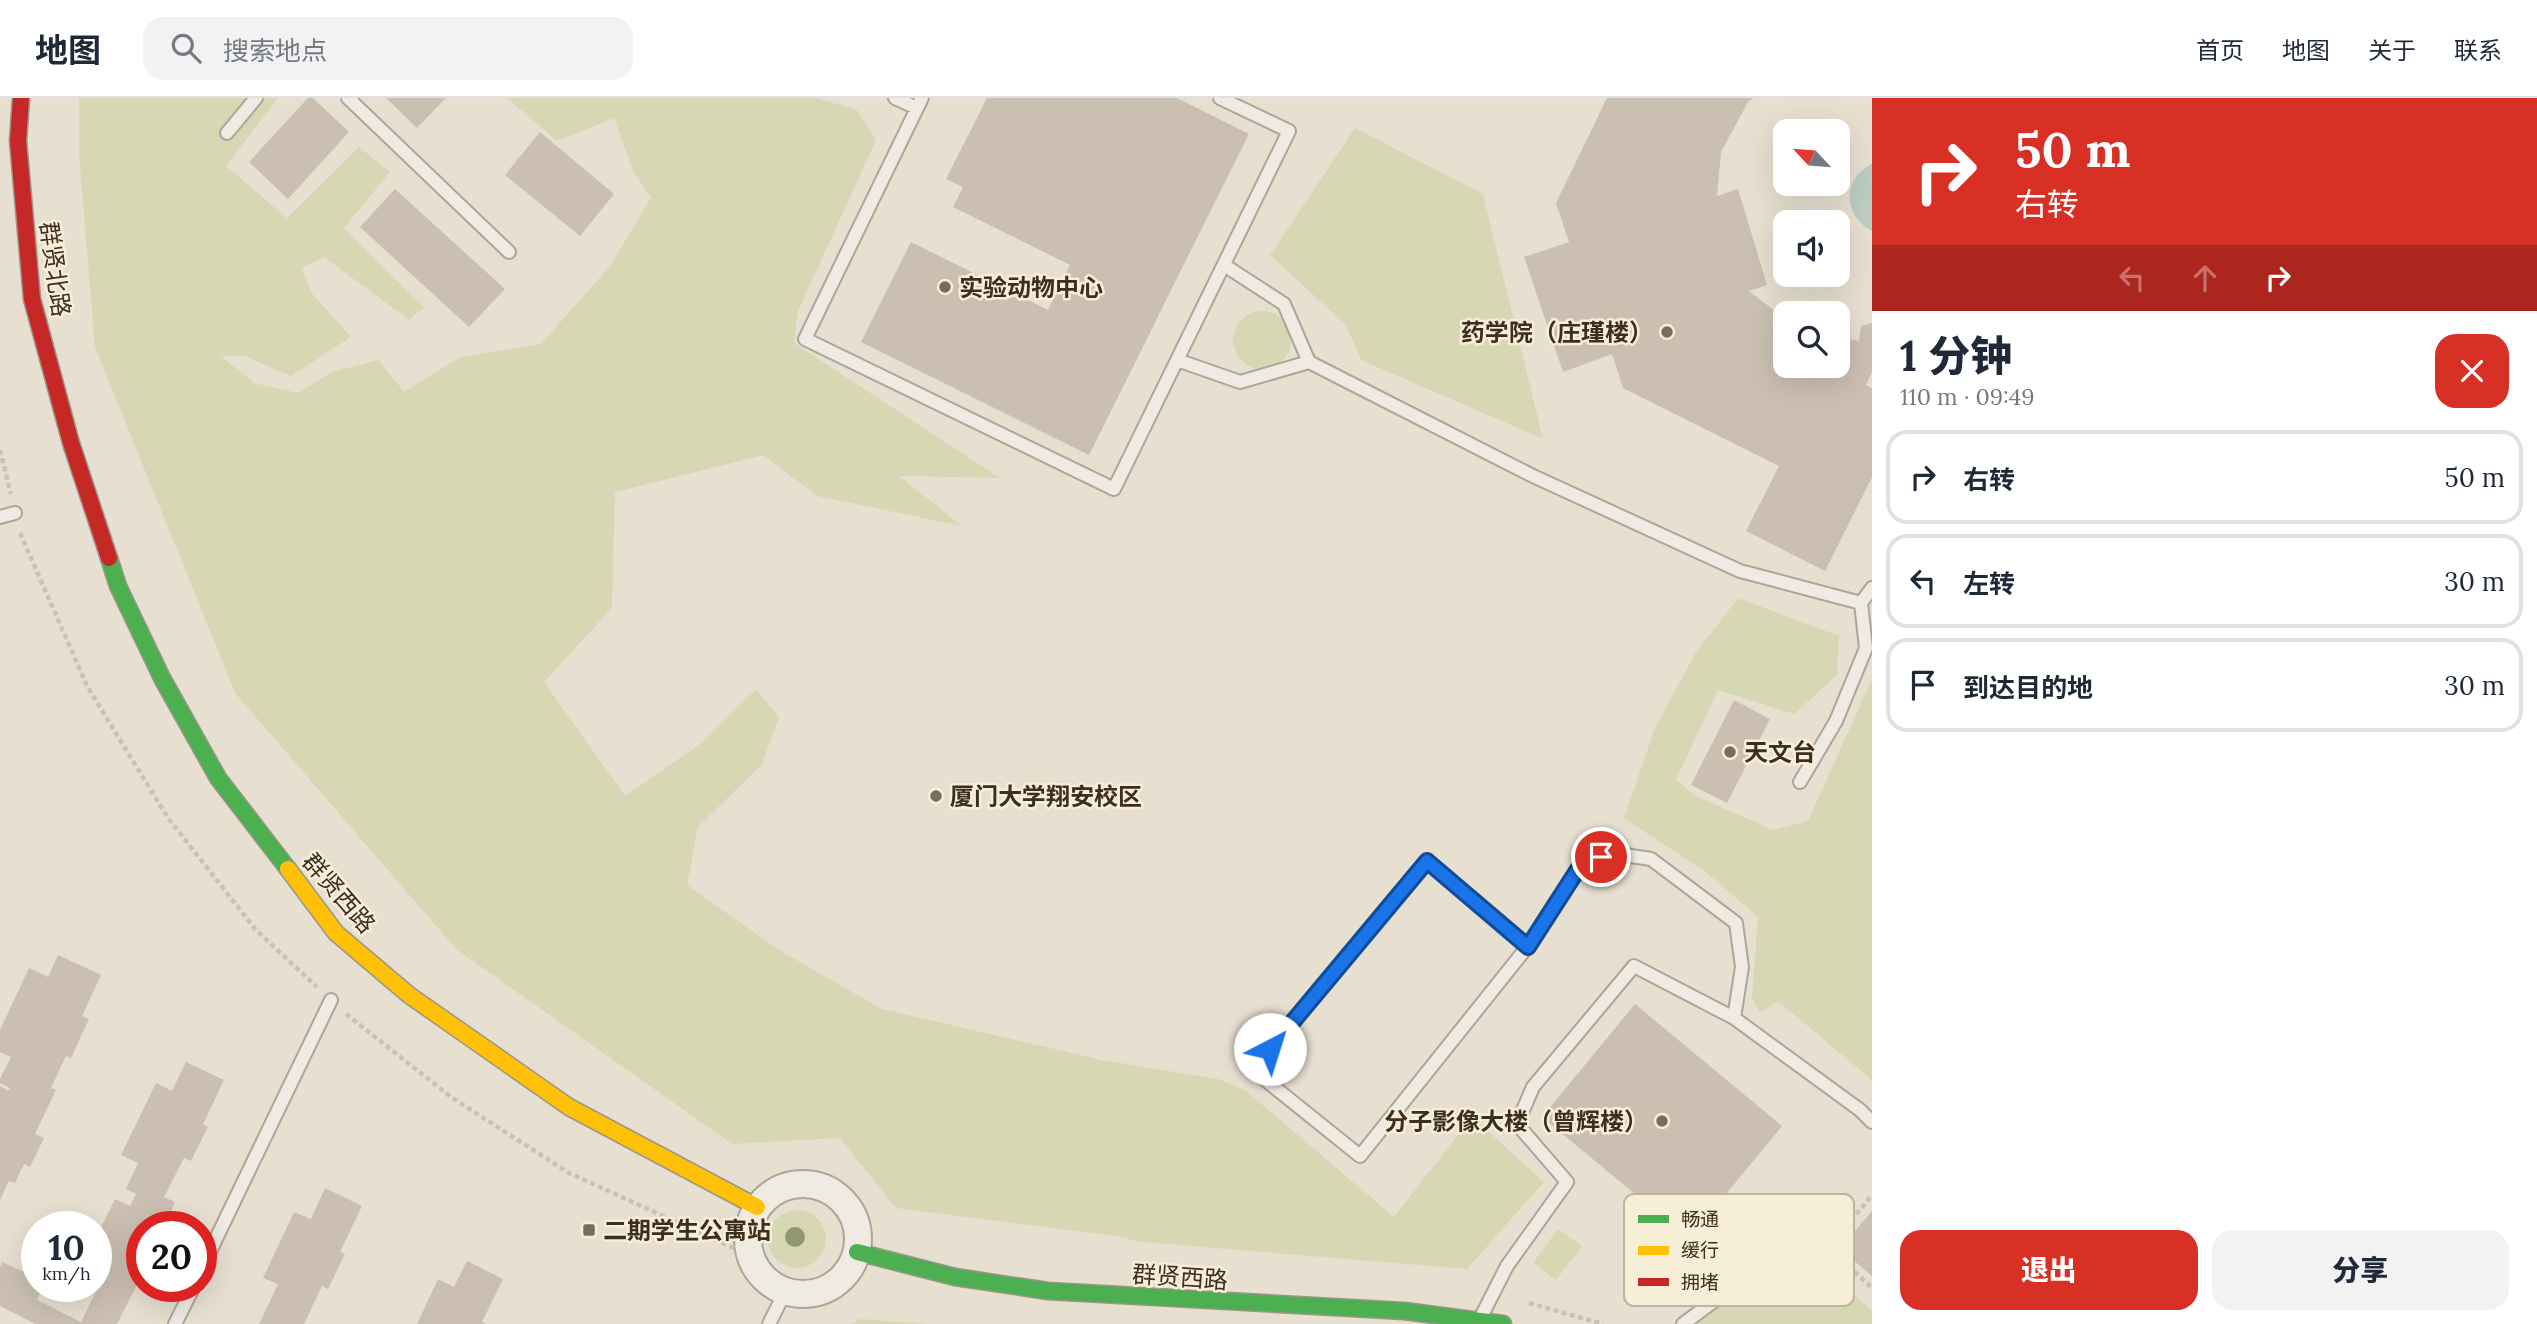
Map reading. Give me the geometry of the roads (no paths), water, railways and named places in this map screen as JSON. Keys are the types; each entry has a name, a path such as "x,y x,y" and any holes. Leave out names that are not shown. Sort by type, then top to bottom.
{"street":[{"name":"群贤北路","path":"21,98 18,141 32,299 71,443"},
{"name":"群贤西路","path":"71,443 118,586 162,678 218,778 336,933 409,995 569,1107 757,1207"},
{"path":"801,1183 825,1188 846,1203 855,1219 857,1252 850,1269 838,1283 803,1295 785,1292 770,1283 757,1271 749,1255 748,1230 757,1207 769,1195 784,1186 801,1183"},
{"name":"群贤西路","path":"857,1252 955,1277 1048,1291 1404,1311 1503,1324"}],"lane":[{"path":"227,133 256,98"},
{"path":"348,98 509,252"},
{"path":"895,98 920,103 805,338 1114,489 1289,131 1220,98"},
{"path":"1224,265 1284,304 1309,362 1533,476 1740,571 1861,603"},
{"path":"1177,360 1240,382 1309,362"},
{"path":"0,517 15,513"},
{"path":"1800,782 1836,721 1866,648 1861,603 1872,588"},
{"path":"1528,947 1427,861 1253,1070 1360,1156 1528,947 1584,860 1618,854 1651,859 1736,923 1742,967 1734,1018"},
{"path":"1479,1322 1507,1266 1567,1182 1517,1124 1534,1087 1634,966 1734,1018 1872,1122"},
{"path":"217,1237 331,1000"},
{"path":"769,1324 785,1292"},
{"path":"175,1324 186,1302"},
{"path":"1683,1324 1707,1306"}],"place":[{"name":"实验动物中心","path":"945,287"},
{"name":"药学院（庄瑾楼）","path":"1667,332"},
{"name":"天文台","path":"1730,752"},
{"name":"厦门大学翔安校区","path":"936,796"},
{"name":"分子影像大楼（曾辉楼）","path":"1662,1121"},
{"name":"二期学生公寓站","path":"589,1230"}]}
